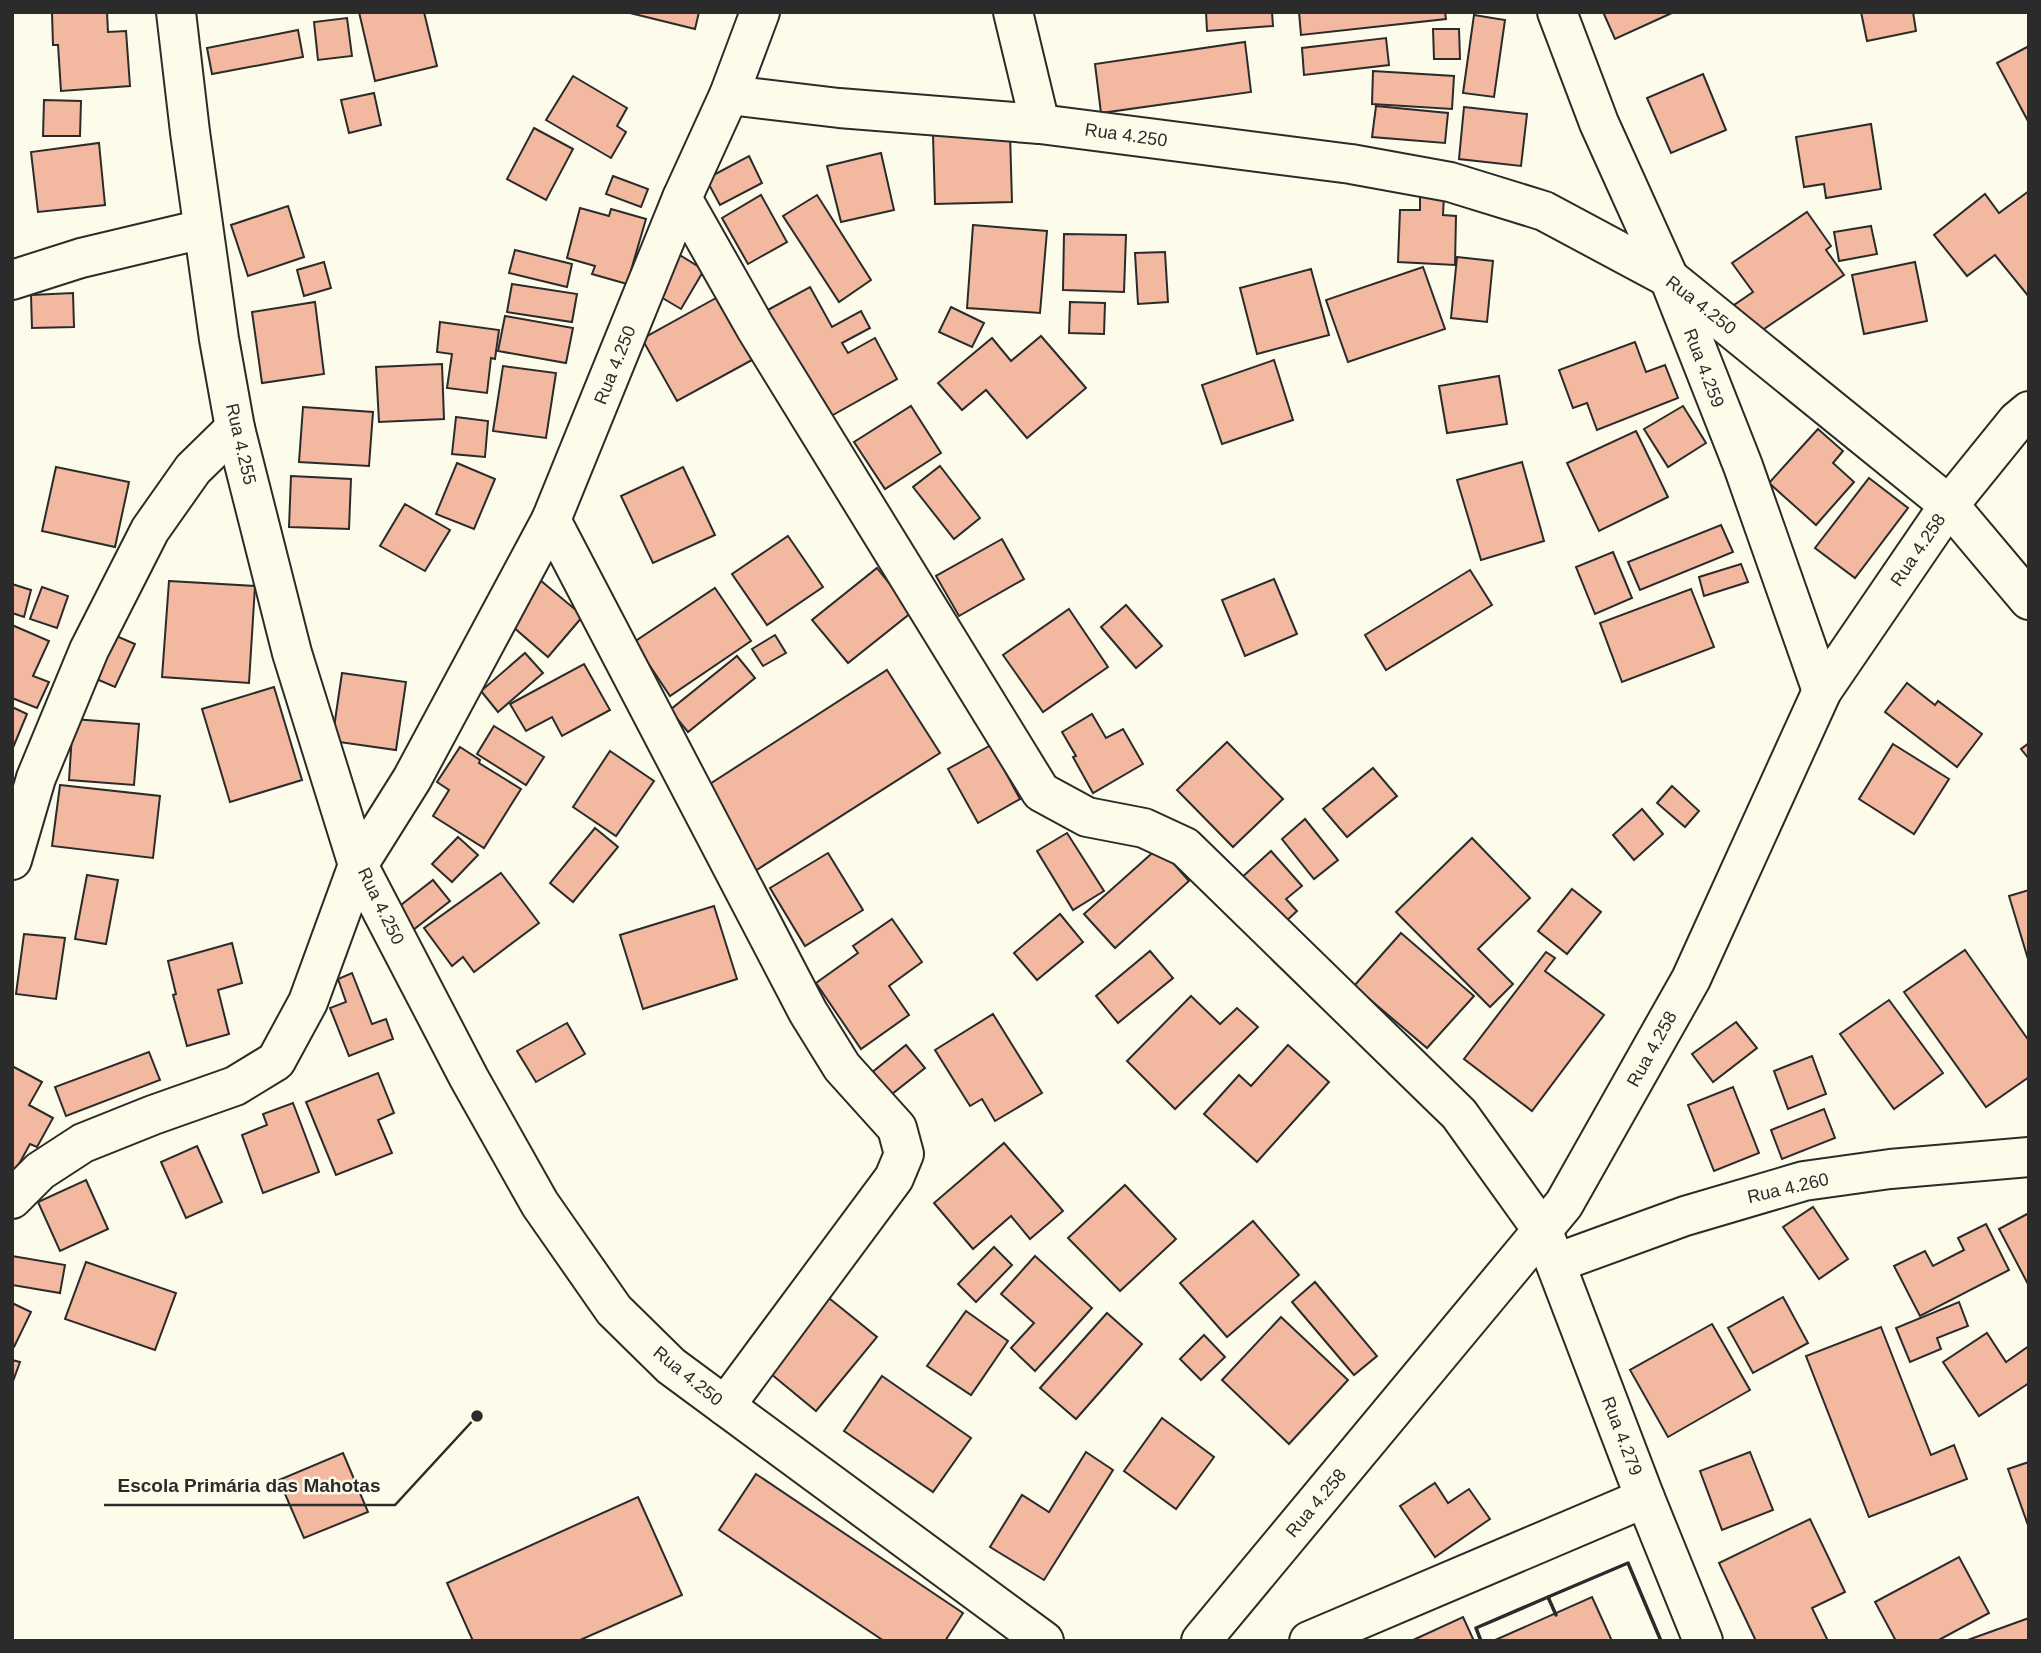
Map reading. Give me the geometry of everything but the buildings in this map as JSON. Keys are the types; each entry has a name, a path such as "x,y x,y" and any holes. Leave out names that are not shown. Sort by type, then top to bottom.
{"street":[{"name":"Rua 4.255","path":"176,12 203,229 235,428 292,653 358,864"},
{"path":"729,95 760,12"},
{"path":"1013,12 1040,124"},
{"name":"Rua 4.259","path":"1557,12 1599,123 1669,278 1743,466 1822,691"},
{"name":"Rua 4.250","path":"1044,1641 671,1366 614,1310 540,1204 469,1078 358,864 412,779 551,520 682,198 729,95 839,108 1040,124 1351,164 1450,182 1544,211 1669,278 1949,505 2029,600"},
{"name":"Rua 4.279","path":"682,198 762,339 1041,792 1087,817 1144,828 1185,847 1459,1114 1550,1247 1645,1498 1703,1641"},
{"path":"12,280 80,258 203,229"},
{"name":"Rua 4.258","path":"1201,1641 1550,1247 1564,1204 1691,979 1822,691 1949,505 2017,421 2029,411"},
{"path":"12,860 36,778 89,650 150,530 193,469 235,428"},
{"path":"551,520 808,1012 842,1068 897,1128 904,1154 894,1178 724,1406"},
{"path":"12,1199 40,1171 83,1143 235,1086 276,1061 308,1002 358,864"},
{"name":"Rua 4.260","path":"1550,1247 1685,1216 1804,1181 1890,1169 2029,1157"},
{"path":"1309,1641 1645,1498"}],"wall":[{"path":"1556,1615 1548,1597 1628,1563 1661,1641"},
{"path":"1481,1641 1476,1628 1548,1597 1549,1599"}],"place":[{"name":"Escola Primária das Mahotas","path":"477,1416"}]}
